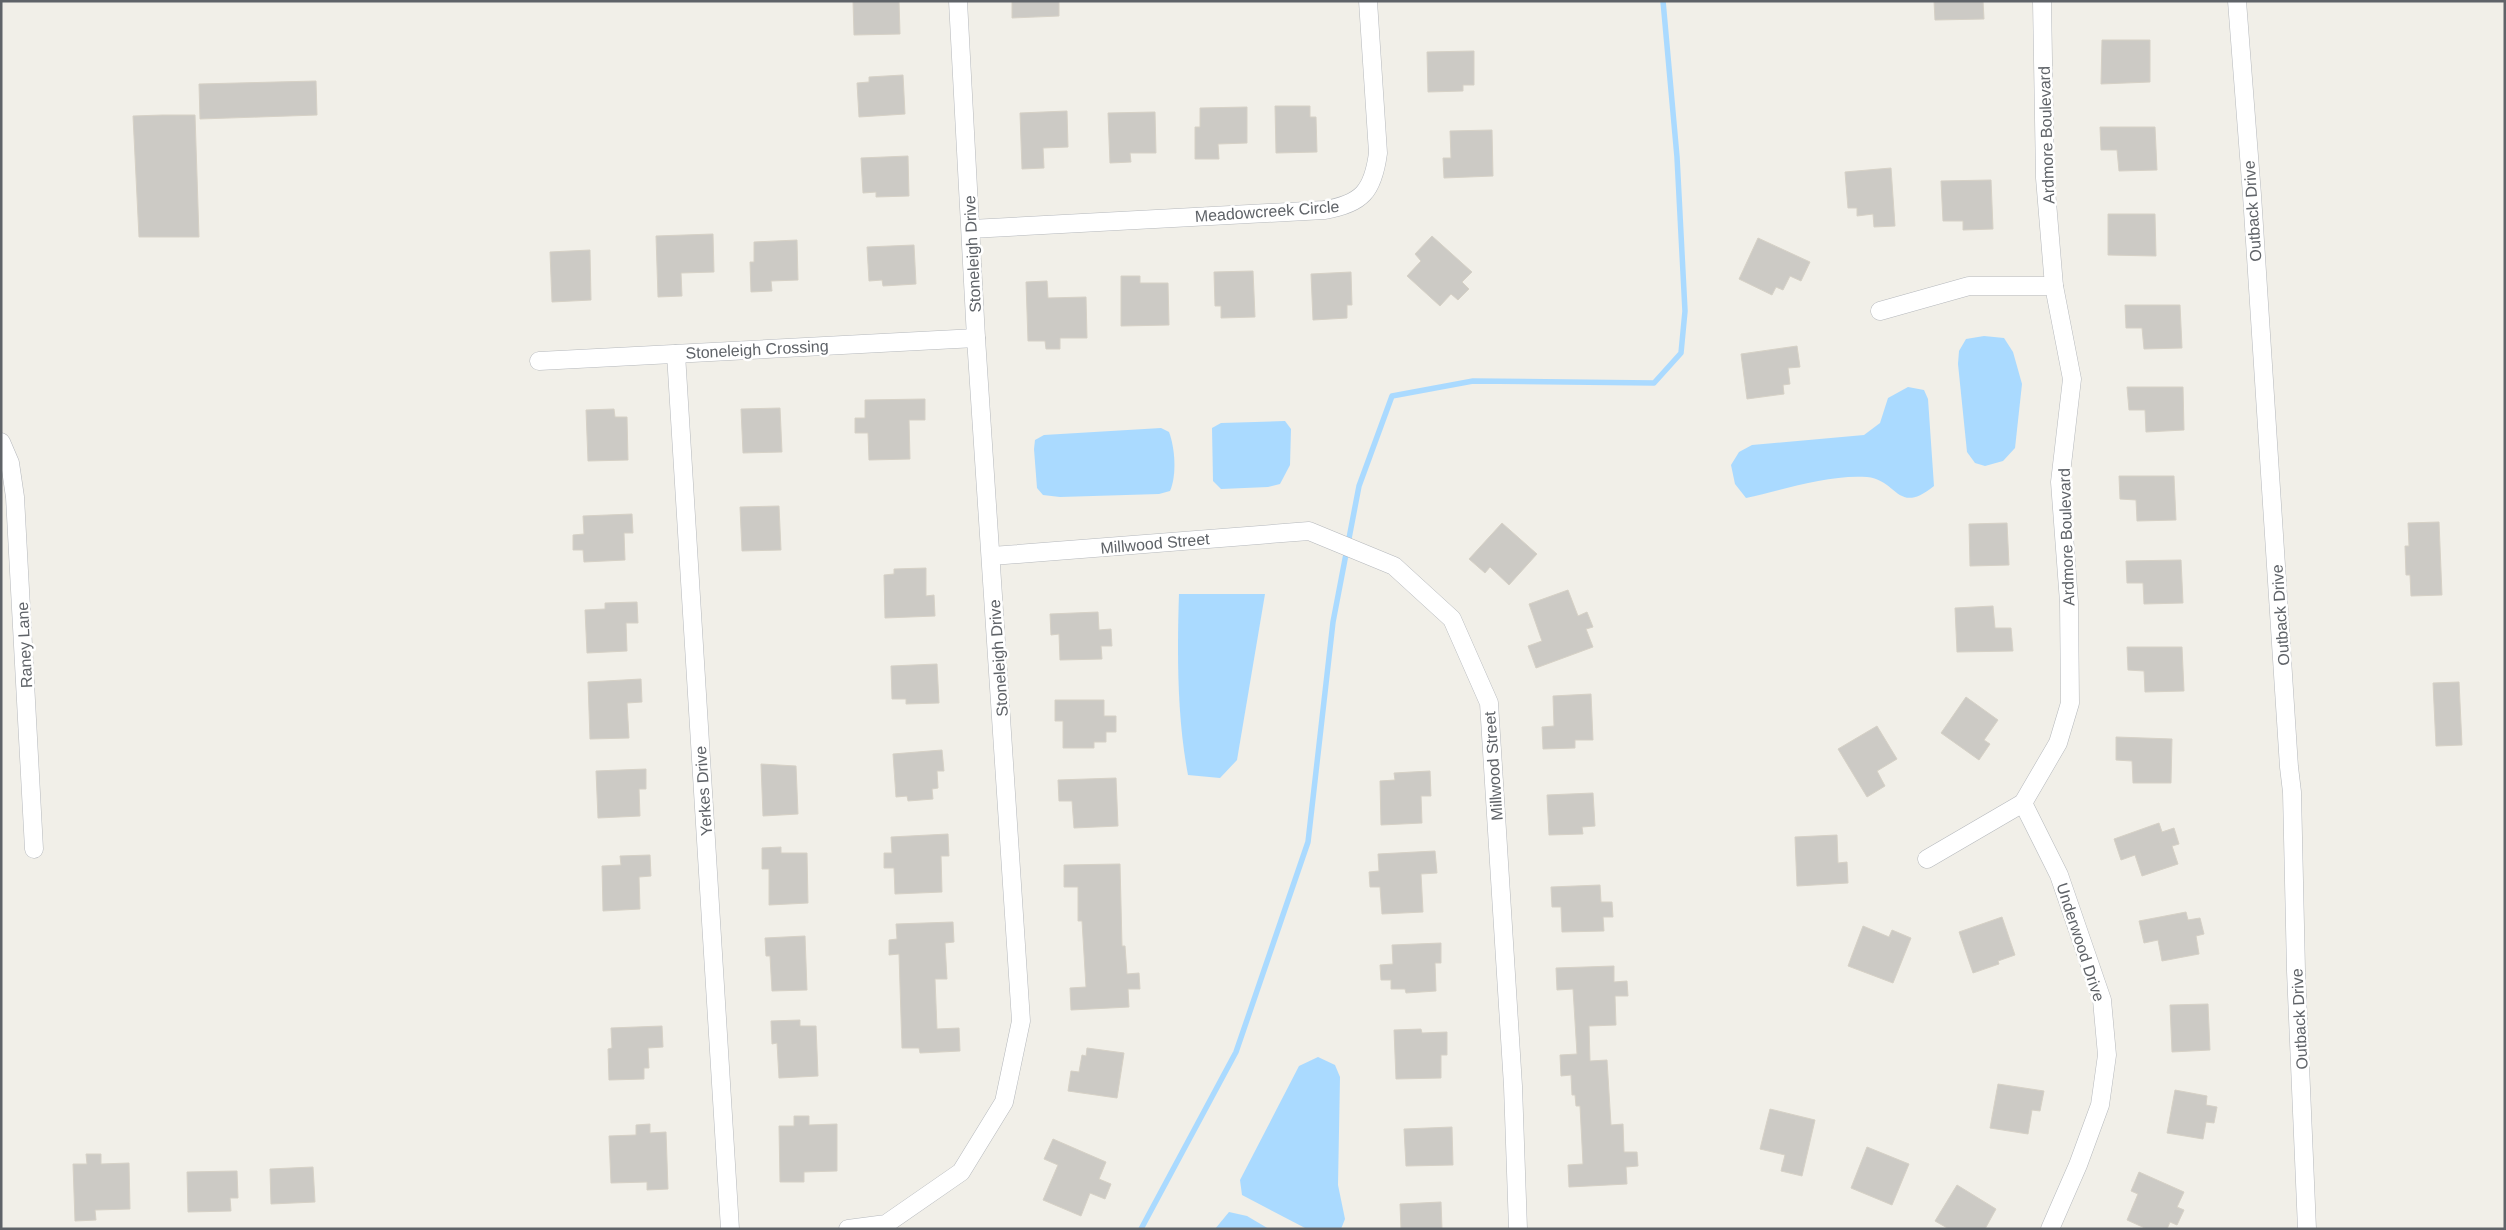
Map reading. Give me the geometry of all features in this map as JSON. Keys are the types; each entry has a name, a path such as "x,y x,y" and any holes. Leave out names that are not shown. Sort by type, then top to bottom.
{"street":[{"name":"Stoneleigh Drive","path":"848,1229 886,1224 961,1172 1004,1102 1021,1021 992,556 976,338 958,1"},
{"name":"Meadowcreek Circle","path":"971,229 1324,210 1345,206 1364,195 1375,174 1378,153 1368,1"},
{"name":"Ardmore Boulevard","path":"1927,859 2022,803 2058,743 2070,703 2069,602 2060,482 2072,378 2054,286 2045,178 2042,1"},
{"name":"Outback Drive","path":"2237,1 2292,792 2296,971 2307,1229"},
{"path":"1880,310 1969,286 2054,286"},
{"name":"Stoneleigh Crossing","path":"539,361 976,338"},
{"name":"Yerkes Drive","path":"676,354 730,1229"},
{"name":"Raney Lane","path":"1,442 10,463 15,497 34,849"},
{"name":"Millwood Street","path":"992,556 1309,531 1394,566 1452,619 1489,703 1512,1076 1518,1229"},
{"name":"Underwood Drive","path":"2022,803 2059,875 2102,1000 2107,1055 2100,1105 2078,1165 2050,1229"}],"water":[{"path":"1984,336 2004,338 2013,352 2022,384 2015,448 2003,461 1985,466 1975,463 1967,452 1958,364 1959,351 1966,339"},
{"path":"1908,387 1924,390 1928,399 1934,486 1922,494 1912,498 1905,497 1877,479 1867,477 1822,480 1746,498 1735,484 1731,465 1739,452 1752,445 1864,435 1880,423 1888,398"},
{"path":"1285,421 1291,429 1290,465 1280,484 1268,487 1221,489 1213,481 1212,428 1221,423"},
{"path":"1161,428 1169,432 1174,453 1174,477 1170,491 1159,494 1060,497 1043,495 1037,488 1035,440 1044,435"},
{"path":"1179,594 1265,594 1237,760 1220,778 1188,775 1184,753 1179,685"},
{"path":"1318,1057 1335,1065 1340,1077 1338,1185 1345,1219 1341,1229 1307,1229 1242,1195 1240,1180 1299,1066"},
{"path":"1229,1212 1247,1216 1269,1229 1215,1229"}],"building":[{"path":"853,1 899,1 900,34 854,35"},
{"path":"1012,1 1059,1 1059,16 1012,18"},
{"path":"1934,1 1983,1 1984,19 1935,20"},
{"path":"2102,40 2150,40 2150,82 2101,84"},
{"path":"1474,51 1474,85 1463,85 1463,91 1428,92 1427,52"},
{"path":"903,75 905,114 859,117 857,83 869,82 869,77"},
{"path":"316,81 317,115 200,119 199,84"},
{"path":"1275,106 1310,106 1310,117 1316,117 1317,152 1276,153"},
{"path":"1247,107 1247,143 1218,144 1219,159 1195,159 1195,127 1200,127 1200,108"},
{"path":"1067,111 1068,147 1043,148 1044,168 1022,169 1020,113"},
{"path":"1155,112 1156,153 1130,153 1131,162 1110,163 1108,113"},
{"path":"195,115 199,237 139,237 133,116"},
{"path":"2100,127 2155,127 2157,170 2119,171 2117,150 2101,150"},
{"path":"1492,130 1493,176 1444,178 1443,158 1451,158 1450,131"},
{"path":"908,156 909,196 876,197 876,192 863,193 861,158"},
{"path":"1891,168 1895,226 1874,227 1873,214 1857,216 1857,208 1848,208 1845,172"},
{"path":"1991,180 1993,229 1963,230 1963,221 1943,221 1941,181"},
{"path":"2108,214 2155,214 2156,256 2108,255"},
{"path":"713,234 714,272 681,273 682,296 658,297 656,236"},
{"path":"1432,236 1472,272 1462,282 1469,289 1458,300 1451,294 1440,306 1407,276 1421,261 1415,254"},
{"path":"1758,238 1810,262 1801,281 1790,276 1783,290 1776,287 1772,295 1739,279"},
{"path":"797,240 798,280 771,281 772,291 751,292 750,262 754,262 754,242"},
{"path":"914,245 916,284 883,286 882,280 869,281 867,247"},
{"path":"590,250 591,300 552,302 550,252"},
{"path":"1253,271 1255,317 1221,318 1221,306 1215,306 1214,272"},
{"path":"1351,272 1352,305 1347,305 1347,318 1313,320 1311,274"},
{"path":"1121,276 1140,276 1140,283 1168,283 1169,325 1121,326"},
{"path":"1047,281 1048,298 1086,297 1087,338 1060,338 1060,349 1046,349 1045,341 1028,341 1026,282"},
{"path":"2125,305 2180,305 2182,348 2144,349 2142,328 2126,328"},
{"path":"1797,346 1800,367 1788,368 1790,384 1783,385 1784,394 1747,399 1741,354"},
{"path":"2127,387 2183,387 2184,430 2146,432 2145,410 2129,410"},
{"path":"925,399 925,420 909,420 910,459 869,460 868,433 855,433 855,418 865,418 865,400"},
{"path":"780,408 782,452 743,453 741,409"},
{"path":"614,409 615,417 627,417 628,460 588,461 586,410"},
{"path":"2119,476 2174,476 2176,520 2137,521 2136,500 2120,499"},
{"path":"779,506 781,550 742,551 740,507"},
{"path":"632,514 633,533 624,533 625,560 584,562 583,550 573,550 573,535 584,534 583,516"},
{"path":"2439,522 2442,595 2411,596 2410,575 2406,575 2405,546 2409,546 2408,523"},
{"path":"1502,523 1537,554 1509,585 1490,567 1485,573 1469,559"},
{"path":"2007,523 2009,565 1970,566 1969,524"},
{"path":"2181,560 2183,603 2144,604 2143,583 2127,583 2126,561"},
{"path":"926,568 926,596 934,595 935,616 885,618 884,575 894,574 894,569"},
{"path":"1568,590 1578,616 1587,612 1593,627 1586,629 1593,647 1536,668 1528,646 1542,641 1529,604"},
{"path":"637,602 638,623 626,623 627,651 587,653 585,610 605,609 605,603"},
{"path":"1993,606 1995,628 2011,628 2013,651 1957,652 1955,608"},
{"path":"1098,612 1099,630 1111,629 1112,646 1101,646 1102,659 1060,660 1059,634 1051,635 1050,614"},
{"path":"2127,647 2182,647 2184,691 2145,692 2144,671 2128,670"},
{"path":"937,664 939,703 906,704 906,699 892,699 891,666"},
{"path":"641,679 642,702 627,703 629,738 590,739 588,682"},
{"path":"2459,682 2462,745 2436,746 2433,683"},
{"path":"1591,694 1593,740 1575,740 1575,748 1543,749 1542,727 1554,726 1553,696"},
{"path":"1966,697 1998,720 1984,740 1990,744 1979,760 1941,733"},
{"path":"1055,700 1104,700 1104,716 1116,716 1116,732 1106,732 1106,742 1094,742 1094,748 1063,748 1063,721 1055,721"},
{"path":"1877,726 1897,759 1877,771 1885,786 1867,797 1838,749"},
{"path":"2116,737 2172,739 2171,783 2133,783 2132,761 2116,760"},
{"path":"942,750 944,771 937,771 938,788 932,789 933,799 908,801 907,796 896,797 893,754"},
{"path":"761,764 796,766 798,814 763,816"},
{"path":"646,769 646,789 639,789 640,816 598,818 596,771"},
{"path":"1430,771 1431,796 1421,796 1422,823 1381,825 1380,781 1395,780 1394,773"},
{"path":"1116,778 1118,826 1074,828 1072,801 1059,801 1058,780"},
{"path":"1593,793 1595,826 1582,827 1583,834 1549,835 1547,795"},
{"path":"2159,823 2162,832 2174,828 2179,844 2172,846 2178,864 2142,876 2135,855 2121,860 2114,839"},
{"path":"948,834 949,856 941,856 942,892 895,894 894,868 884,868 884,853 892,853 891,837"},
{"path":"1837,835 1838,863 1847,862 1848,883 1797,886 1795,837"},
{"path":"781,847 781,853 807,853 808,903 769,905 769,869 762,869 762,848"},
{"path":"1435,851 1437,873 1421,874 1423,912 1382,914 1380,887 1370,887 1369,872 1379,871 1378,854"},
{"path":"650,855 651,876 639,877 640,909 603,911 602,866 621,865 620,856"},
{"path":"1120,864 1122,946 1125,946 1127,974 1139,973 1140,989 1128,989 1129,1007 1071,1010 1070,988 1086,987 1082,921 1078,921 1078,887 1064,887 1064,865"},
{"path":"1600,885 1601,902 1612,902 1613,917 1603,917 1604,931 1562,932 1561,907 1552,907 1551,887"},
{"path":"2186,912 2188,920 2200,918 2204,934 2196,936 2199,954 2162,961 2158,940 2144,943 2139,921"},
{"path":"2002,917 2015,955 1998,961 1999,964 1973,973 1959,932"},
{"path":"953,922 954,942 945,943 947,979 935,979 937,1029 959,1028 960,1051 920,1053 919,1048 902,1048 899,954 889,955 889,940 897,939 896,924"},
{"path":"1863,926 1889,937 1892,930 1911,938 1893,983 1848,966"},
{"path":"805,936 807,990 772,991 770,956 766,956 765,938"},
{"path":"1441,943 1441,963 1435,963 1436,991 1406,993 1405,989 1391,989 1391,980 1381,980 1380,965 1393,964 1392,945"},
{"path":"1614,966 1614,982 1627,981 1628,996 1615,996 1616,1025 1589,1026 1590,1061 1607,1060 1611,1125 1623,1124 1624,1152 1637,1152 1638,1166 1626,1167 1627,1184 1569,1187 1568,1165 1583,1164 1580,1106 1576,1106 1575,1095 1572,1095 1571,1075 1561,1076 1560,1055 1577,1054 1573,989 1557,990 1556,968"},
{"path":"2208,1004 2210,1050 2172,1052 2170,1005"},
{"path":"800,1020 800,1026 816,1026 818,1076 779,1078 777,1043 772,1044 771,1021"},
{"path":"662,1026 663,1047 648,1048 649,1068 644,1068 644,1079 609,1080 608,1049 612,1048 611,1028"},
{"path":"1421,1029 1422,1033 1447,1032 1447,1055 1441,1055 1441,1078 1396,1079 1394,1030"},
{"path":"1087,1048 1124,1053 1117,1098 1068,1091 1071,1071 1079,1072 1082,1055 1086,1056"},
{"path":"1998,1084 2044,1091 2040,1111 2032,1110 2028,1134 1990,1128"},
{"path":"2175,1090 2207,1096 2206,1105 2217,1107 2214,1123 2206,1122 2203,1139 2167,1133"},
{"path":"1770,1109 1815,1120 1802,1176 1781,1171 1785,1155 1760,1149"},
{"path":"794,1116 809,1116 809,1125 837,1124 837,1171 804,1172 804,1182 780,1182 779,1126 794,1126"},
{"path":"650,1124 650,1133 666,1132 668,1189 647,1190 647,1182 611,1183 609,1136 636,1135 636,1125"},
{"path":"1452,1127 1453,1165 1406,1166 1404,1129"},
{"path":"1053,1139 1106,1162 1099,1179 1111,1184 1105,1199 1090,1193 1081,1216 1043,1200 1058,1165 1044,1159"},
{"path":"1867,1147 1909,1164 1892,1205 1851,1188"},
{"path":"86,1154 101,1154 101,1164 129,1163 130,1209 95,1210 96,1220 75,1221 73,1164 87,1164"},
{"path":"313,1167 315,1202 271,1204 270,1169"},
{"path":"237,1171 238,1198 230,1198 231,1211 188,1212 187,1172"},
{"path":"2139,1172 2184,1192 2177,1207 2184,1210 2177,1225 2170,1222 2167,1229 2147,1229 2127,1220 2138,1194 2131,1191"},
{"path":"1957,1185 1996,1209 1985,1229 1949,1229 1935,1221"},
{"path":"1441,1202 1442,1229 1401,1229 1400,1204"}],"waterway":[{"path":"1141,1229 1236,1052 1308,842 1333,622 1359,486 1392,396 1473,381 1654,383 1681,353 1685,311 1677,157 1663,1"}]}
